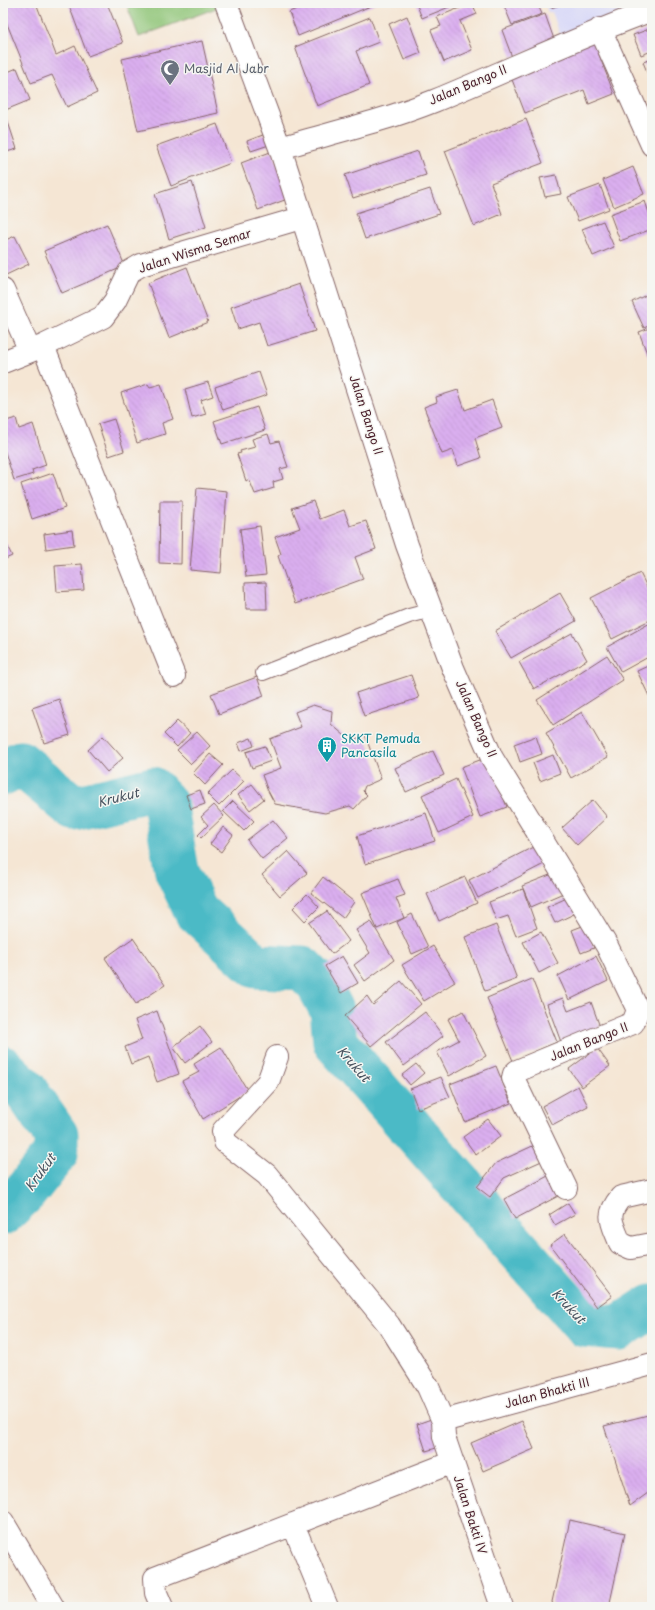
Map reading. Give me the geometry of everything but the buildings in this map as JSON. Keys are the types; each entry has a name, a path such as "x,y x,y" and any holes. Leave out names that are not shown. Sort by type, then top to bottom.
{"street":[{"name":"Jalan Bango II","path":"226,3 280,148 301,218 407,545 453,668 492,758 607,946 638,1010 633,1023 517,1071 514,1074 513,1078 566,1188"},
{"name":"Jalan Bango II","path":"280,148 382,119 433,101 600,29 652,10"},
{"path":"600,29 652,145"},
{"name":"Jalan Wisma Semar","path":"3,362 103,317 114,301 129,272 141,265 301,218"},
{"path":"3,290 36,348 174,676"},
{"name":"Jalan Bakti IV","path":"277,1057 268,1082 223,1131 225,1142 267,1175 388,1325 428,1387 443,1421 444,1437 502,1607"},
{"path":"652,1190 621,1197 612,1208 610,1219 620,1243 631,1248 652,1244"},
{"name":"Jalan Bhakti III","path":"443,1421 652,1364"},
{"path":"162,1607 156,1593 155,1578 453,1462"},
{"path":"3,1522 53,1607"},
{"path":"293,1524 328,1607"}],"lane":[{"path":"263,673 409,616 432,610"}],"shaded area":[{"path":"545,3 652,3 562,40 552,12 548,13"}],"green space":[{"path":"126,3 218,3 219,7 139,37"}],"waterway":[{"name":"Krukut","path":"3,773 20,763 74,808 152,789 165,803 177,871 196,911 256,966 302,968 318,984 332,1010 335,1042 585,1325 618,1328 652,1306"},
{"name":"Krukut","path":"3,1068 26,1091 56,1135 56,1153 25,1192 3,1213"}],"place":[{"name":"Masjid Al Jabr","path":"170,86"},
{"name":"SKKT Pemuda Pancasila","path":"327,763"}]}
